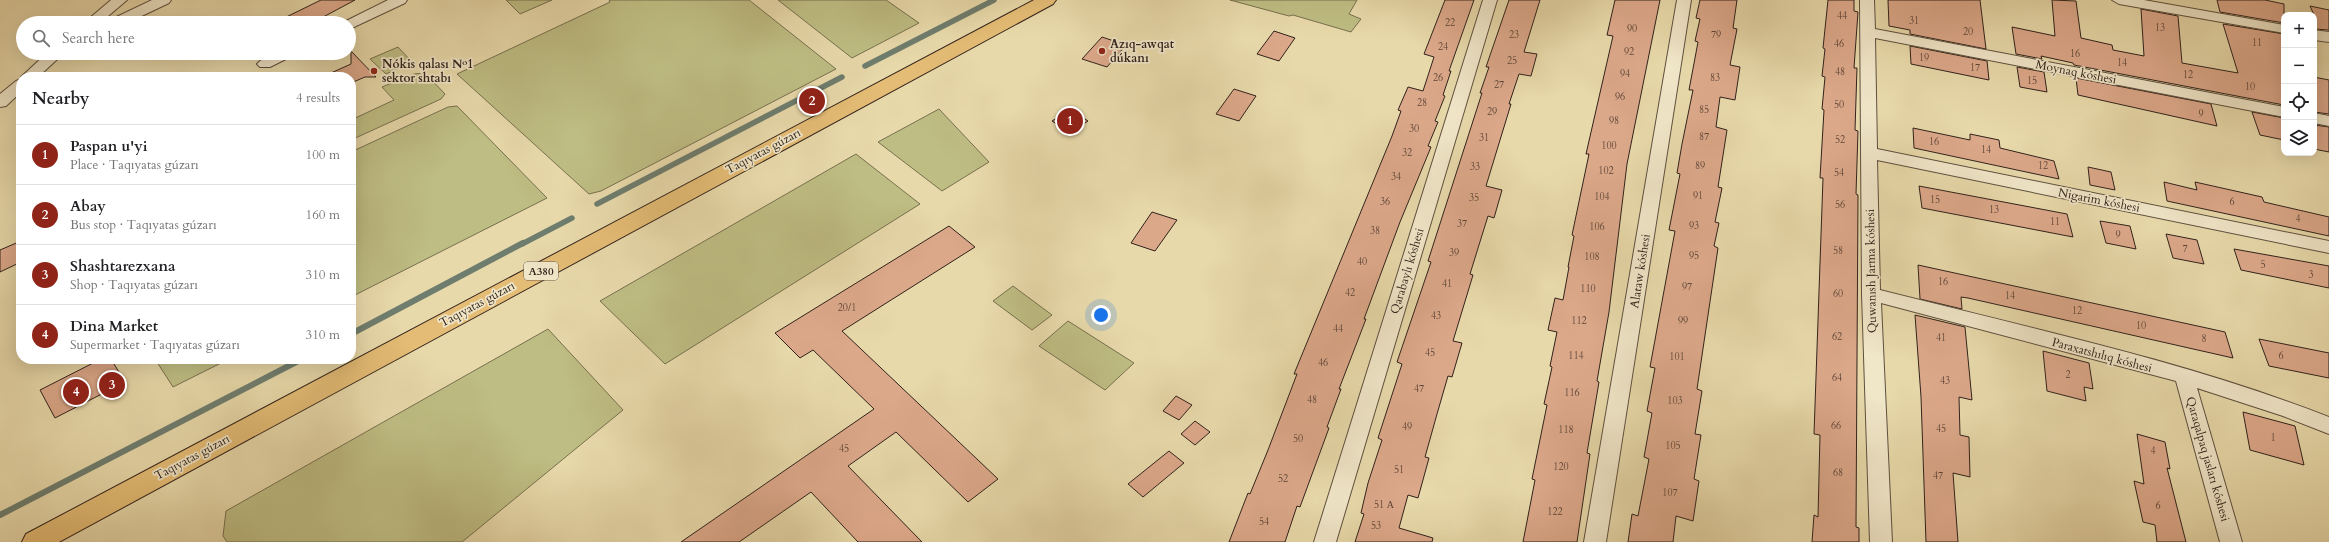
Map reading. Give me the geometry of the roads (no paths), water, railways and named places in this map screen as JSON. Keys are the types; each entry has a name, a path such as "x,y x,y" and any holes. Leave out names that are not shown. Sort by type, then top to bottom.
{"highway":[{"name":"Taqıyatas gúzarı","path":"35,542 1047,0"}],"street":[{"path":"100,16 120,0"},
{"path":"130,16 164,0"},
{"path":"356,21 400,0"},
{"name":"Qarabaylı kóshesi","path":"1325,542 1490,0"},
{"name":"Alataw kóshesi","path":"1595,542 1684,0"},
{"name":"Quwanısh Jarma kóshesi","path":"1867,0 1871,294 1881,542"},
{"path":"2119,0 2281,28"},
{"name":"Moynaq kóshesi","path":"1867,32 2281,111"},
{"path":"2317,35 2329,37"},
{"path":"35,72 48,60"},
{"path":"265,64 273,60"},
{"path":"0,102 16,88"},
{"path":"2317,118 2329,120"},
{"name":"Nigarim kóshesi","path":"1869,154 2329,247"},
{"name":"Paraxatshılıq kóshesi","path":"1871,294 2184,376 2289,410 2329,426"},
{"name":"Qaraqalpaq jasları kóshesi","path":"2184,376 2231,542"}],"waterway":[{"path":"865,66 994,0"},
{"path":"597,204 842,77"},
{"path":"522,244 572,218"},
{"path":"356,331 523,243"},
{"path":"0,515 292,364"}],"place":[{"name":"Azıq-awqat dúkanı","path":"1102,51"},
{"name":"Nókis qalası №1 sektor shtabı","path":"374,71"},
{"name":"Abay","path":"812,101"},
{"name":"Paspan u'yi","path":"1070,121"},
{"name":"Shashtarezxana","path":"112,385"},
{"name":"Dina Market","path":"76,392"}]}
